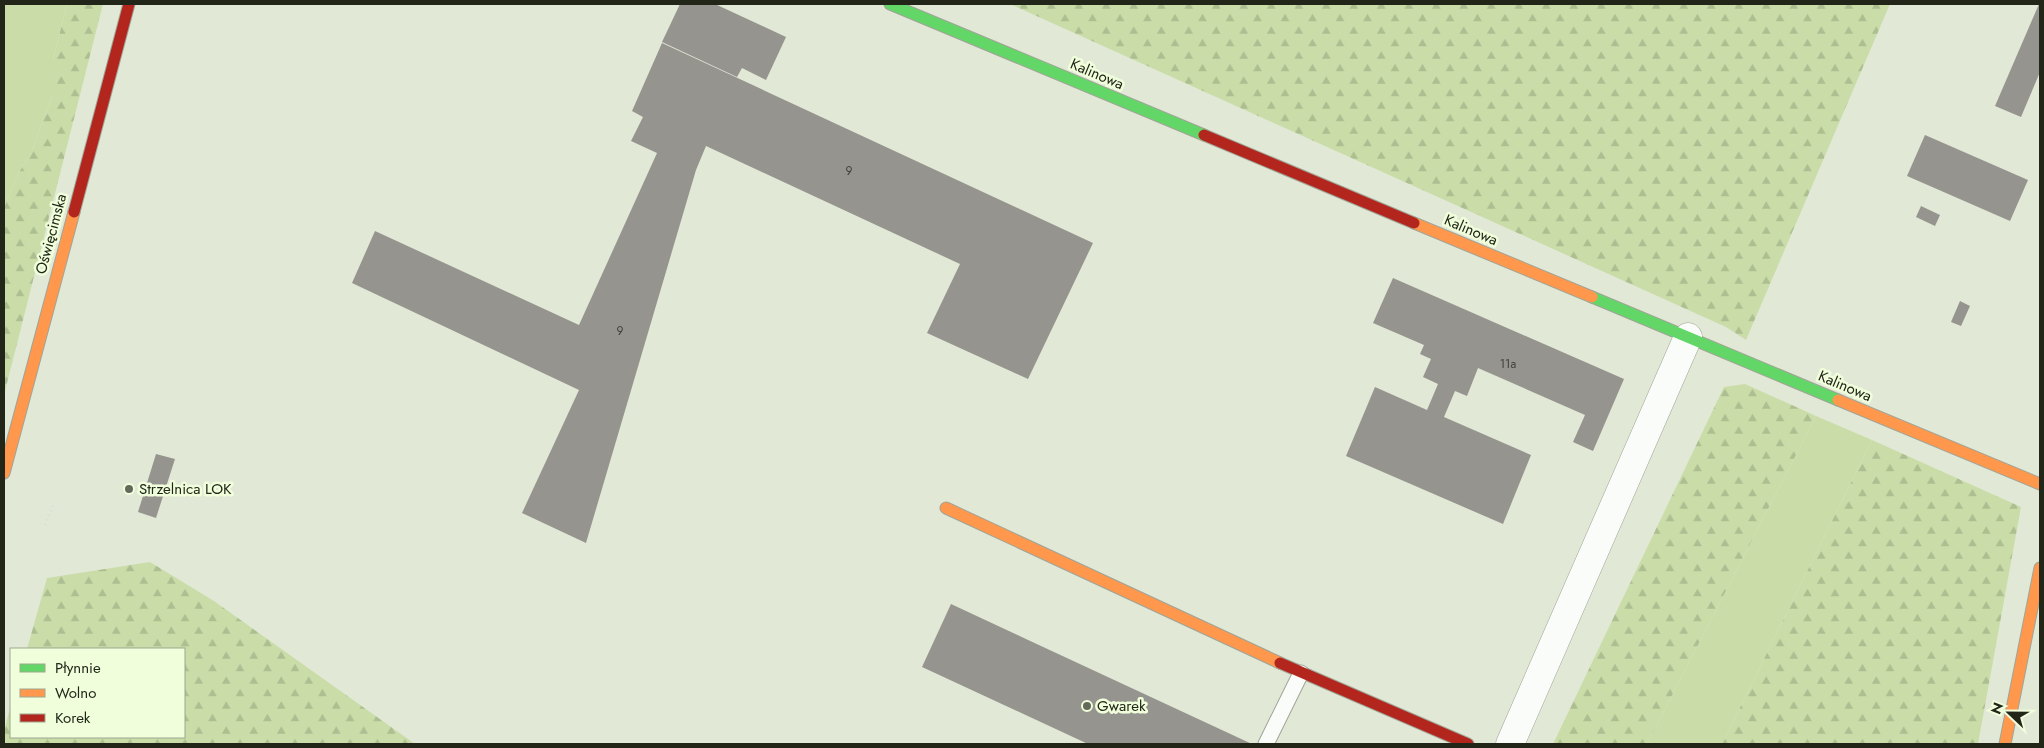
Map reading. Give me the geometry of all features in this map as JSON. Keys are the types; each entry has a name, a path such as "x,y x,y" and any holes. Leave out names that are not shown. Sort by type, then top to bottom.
{"street":[{"name":"Oświęcimska","path":"4,473 129,4"},
{"name":"Kalinowa","path":"890,4 2040,484"},
{"path":"1510,744 1688,337"},
{"path":"946,508 1301,673 1468,744"},
{"path":"2005,744 2040,568"}],"lane":[{"path":"1266,744 1301,673"}],"path":[{"path":"45,525 54,506"}],"green space":[{"path":"4,4 67,4 53,60 53,94 31,153 18,174 4,208"},
{"path":"67,4 103,4 4,395 4,208 18,174 31,153 53,94 53,60"},
{"path":"1010,4 1890,4 1746,340 1726,327"},
{"path":"1745,384 1816,416 1647,744 1553,744 1724,387"},
{"path":"1816,416 1872,440 1722,744 1647,744"},
{"path":"1872,440 2021,507 1978,744 1722,744"},
{"path":"150,562 214,601 415,744 4,744 4,731 10,708 10,738 185,738 185,648 27,648 47,578"}],"building":[{"path":"680,4 715,4 786,37 766,80 742,68 737,77 662,42"},
{"path":"2039,4 2040,72 2021,117 1995,106"},
{"path":"662,43 1093,243 1028,379 927,333 960,264 706,146 696,170 586,543 522,513 579,390 352,283 375,231 579,325 657,153 631,141 643,117 632,111"},
{"path":"1925,135 2028,180 2010,221 1907,176"},
{"path":"1921,206 1940,215 1935,226 1916,217"},
{"path":"1393,278 1624,379 1593,451 1573,442 1585,415 1478,368 1467,396 1455,391 1444,417 1531,455 1503,524 1346,456 1375,387 1427,410 1438,384 1423,377 1431,359 1420,354 1424,345 1373,323"},
{"path":"1960,301 1970,306 1961,326 1951,322"},
{"path":"156,454 175,459 156,518 138,512"},
{"name":"Gwarek","path":"951,604 1252,744 1088,744 922,667"}],"traffic: fast":[{"path":"890,4 1204,135"},
{"path":"1592,297 1838,400"}],"traffic: slow":[{"path":"4,473 74,212"},
{"path":"1414,223 1592,297"},
{"path":"1838,400 2040,484"},
{"path":"946,508 1280,663"},
{"path":"2005,744 2040,568"}],"traffic: jam":[{"path":"74,212 129,4"},
{"path":"1204,135 1414,223"},
{"path":"1280,663 1468,744"}],"place":[{"name":"Strzelnica LOK","path":"129,489"},
{"name":"Gwarek","path":"1087,706"}]}
